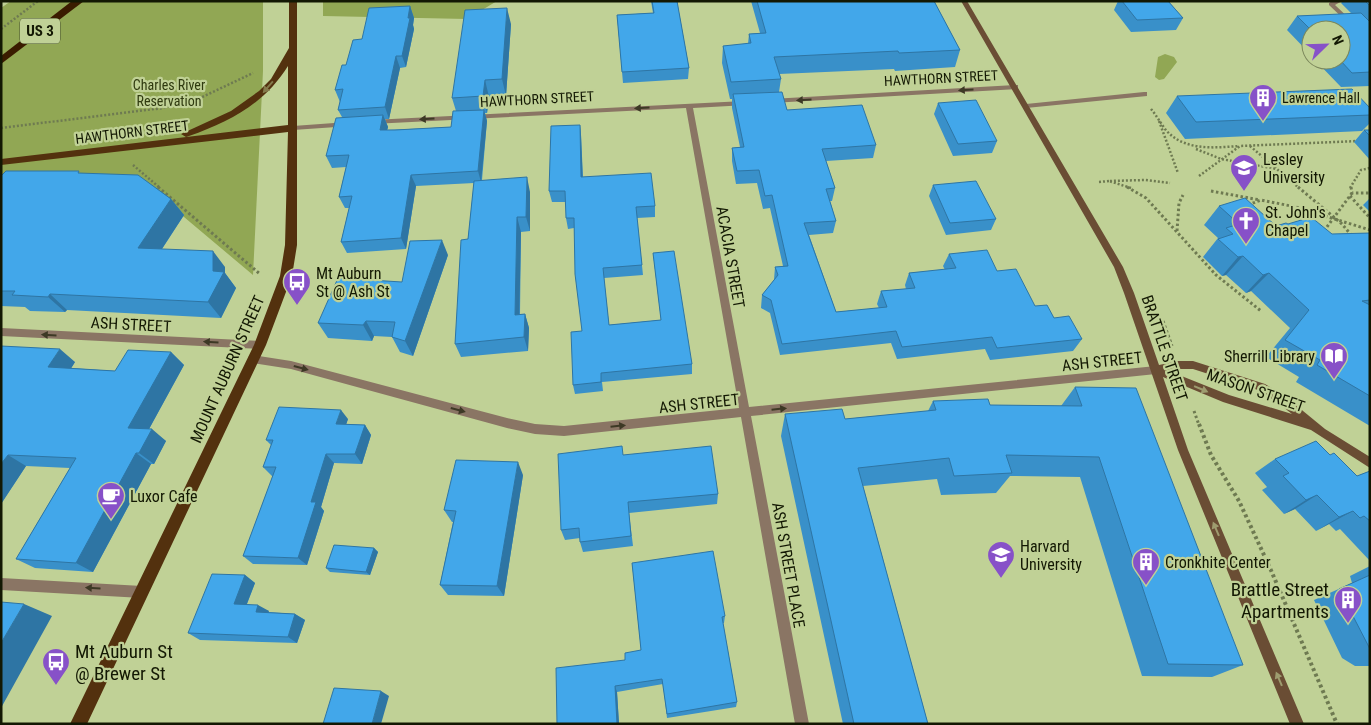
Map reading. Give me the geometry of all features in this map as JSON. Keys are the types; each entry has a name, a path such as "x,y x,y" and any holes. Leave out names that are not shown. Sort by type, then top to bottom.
{"highway":[{"name":"US 3","path":"1,61 78,1"}],"main road":[{"name":"MOUNT AUBURN STREET","path":"78,724 260,345 275,309 289,261 292,229 292,1"},
{"name":"BRATTLE STREET","path":"964,1 1115,260 1129,293 1184,450 1297,724"},
{"path":"144,145 198,130 227,117 250,103 277,77 293,45"},
{"name":"HAWTHORN STREET","path":"1,162 293,128"},
{"name":"MASON STREET","path":"1156,370 1178,365 1193,365 1253,383 1275,394 1322,432 1370,463"},
{"name":"MASON STREET","path":"1156,370 1227,399 1287,417 1322,432"}],"street":[{"path":"1339,1 1332,4 1370,42"},
{"name":"HAWTHORN STREET","path":"767,102 1015,88"},
{"path":"1026,106 1142,94"},
{"name":"HAWTHORN STREET","path":"293,128 529,113 757,102"},
{"name":"ACACIA STREET","path":"689,106 745,413"},
{"name":"ASH STREET","path":"1,332 260,345"},
{"name":"ASH STREET","path":"253,359 291,365 507,423 550,431 579,430 1156,370"},
{"name":"ASH STREET PLACE","path":"745,413 802,724"},
{"path":"1,584 142,592"}],"path":[{"path":"1,28 38,1"},
{"path":"1,128 163,108 198,98 254,72"},
{"path":"1142,94 1166,130 1183,143 1221,159 1278,169"},
{"path":"1157,116 1178,173"},
{"path":"1183,143 1207,148 1359,141"},
{"path":"1199,176 1240,146"},
{"path":"1250,146 1335,218 1356,242"},
{"path":"133,164 260,274"},
{"path":"1370,168 1361,170 1350,188 1351,194 1370,218"},
{"path":"1099,182 1145,180 1170,183"},
{"path":"1109,181 1131,188 1146,198 1216,275 1262,310"},
{"path":"1211,190 1296,207 1370,230"},
{"path":"1351,194 1370,193"},
{"path":"1319,237 1351,194"},
{"path":"1177,232 1179,203 1183,195"},
{"path":"1244,207 1261,200"}],"green space":[{"name":"Charles River Reservation","path":"11,1 263,1 263,71 253,275 140,180 1,186 1,8"},
{"path":"323,1 497,1 467,19 323,16"},
{"path":"1165,54 1174,57 1177,62 1164,79 1159,80 1155,77 1158,57"}],"building":[{"path":"652,1 677,1 689,68 622,72 617,15 654,13"},
{"path":"757,1 934,1 960,50 774,57 781,79 731,82 723,46 751,43 749,34 766,33"},
{"path":"1122,1 1168,1 1183,18 1137,20"},
{"path":"410,6 408,18 410,18 402,56 396,56 385,107 338,110 343,89 335,90 342,65 346,65 353,40 362,39 369,8"},
{"path":"507,8 502,79 485,80 483,96 452,98 465,10"},
{"path":"1361,13 1370,22 1370,72 1352,73 1349,70 1351,70 1351,20 1301,20 1297,16"},
{"path":"1352,89 1370,108 1370,115 1196,122 1177,96"},
{"path":"782,92 787,110 862,105 876,145 822,149 835,188 826,189 836,221 804,223 836,312 887,307 881,291 915,288 909,273 956,268 949,254 987,250 997,271 1016,269 1035,306 1047,305 1054,318 1069,316 1082,339 997,348 992,337 902,347 896,331 782,344 771,300 762,295 778,275 775,267 788,266 772,195 765,196 759,170 737,171 732,148 744,147 733,94"},
{"path":"976,100 997,141 958,144 938,103"},
{"path":"484,110 478,171 411,175 401,238 341,242 352,196 339,197 349,155 326,156 336,118 383,115 380,130 451,127 453,111"},
{"path":"580,125 581,177 651,173 655,206 636,207 642,265 603,268 609,325 661,320 653,253 674,251 692,364 601,373 601,382 573,385 571,332 582,331 575,274 574,218 566,218 565,191 549,191 551,126"},
{"path":"1364,130 1370,130 1370,136"},
{"path":"6,171 79,171 78,173 138,175 171,199 138,248 213,251 213,271 224,272 208,302 50,294 48,297 12,295 15,291 1,291 1,176"},
{"path":"527,177 526,217 517,217 515,315 525,314 524,337 455,344 461,240 468,239 474,181"},
{"path":"976,181 996,219 950,223 933,185"},
{"path":"1245,198 1276,226 1311,217 1332,234 1370,233 1370,300 1362,301 1370,305 1370,396 1317,365 1320,360 1285,340 1309,310 1269,273 1263,275 1243,256 1238,257 1218,239 1233,234 1226,228 1239,224 1219,206"},
{"path":"442,240 405,341 392,337 395,322 366,321 363,325 318,323 338,278 402,282 410,241"},
{"path":"1,346 60,349 48,367 115,371 128,350 171,352 128,428 152,429 139,453 136,453 76,563 16,559 76,458 8,455 1,464"},
{"name":"Cronkhite Center","path":"1075,387 1136,388 1243,665 1168,664 1099,457 1006,455 1012,473 954,476 949,458 858,468 928,724 854,724 785,414 842,409 845,419 936,410 933,401 988,399 990,405 1082,406"},
{"path":"279,407 341,410 336,424 365,425 355,454 326,454 311,502 316,502 298,558 243,556 276,467 263,467 273,440 266,440"},
{"path":"1316,441 1330,455 1334,453 1357,476 1370,471 1370,521 1364,516 1360,518 1353,511 1339,517 1317,495 1306,500 1283,476 1289,473 1275,459"},
{"path":"622,446 623,455 711,446 718,494 628,502 631,536 580,542 579,528 561,530 558,454"},
{"path":"456,460 518,462 497,586 440,585 456,511 444,510"},
{"path":"334,545 374,548 366,572 326,568"},
{"path":"713,551 725,616 722,617 737,702 667,714 662,679 615,686 617,724 557,724 556,668 625,660 625,653 641,650 632,563"},
{"path":"212,574 245,575 234,604 258,605 256,612 295,614 288,637 188,633"},
{"path":"1370,575 1370,649 1339,589"},
{"path":"1,602 24,604 1,643"},
{"path":"334,688 381,691 372,724 323,724"}],"place":[{"name":"Lawrence Hall","path":"1263,122"},
{"name":"Lesley University","path":"1244,192"},
{"name":"St. John's Chapel","path":"1246,245"},
{"name":"Mt Auburn St @ Ash St","path":"297,306"},
{"name":"Sherrill Library","path":"1334,380"},
{"name":"Luxor Cafe","path":"111,520"},
{"name":"Harvard University","path":"1001,579"},
{"name":"Cronkhite Center","path":"1146,586"},
{"name":"Brattle Street Apartments","path":"1348,624"},
{"name":"Mt Auburn St @ Brewer St","path":"56,686"}]}
